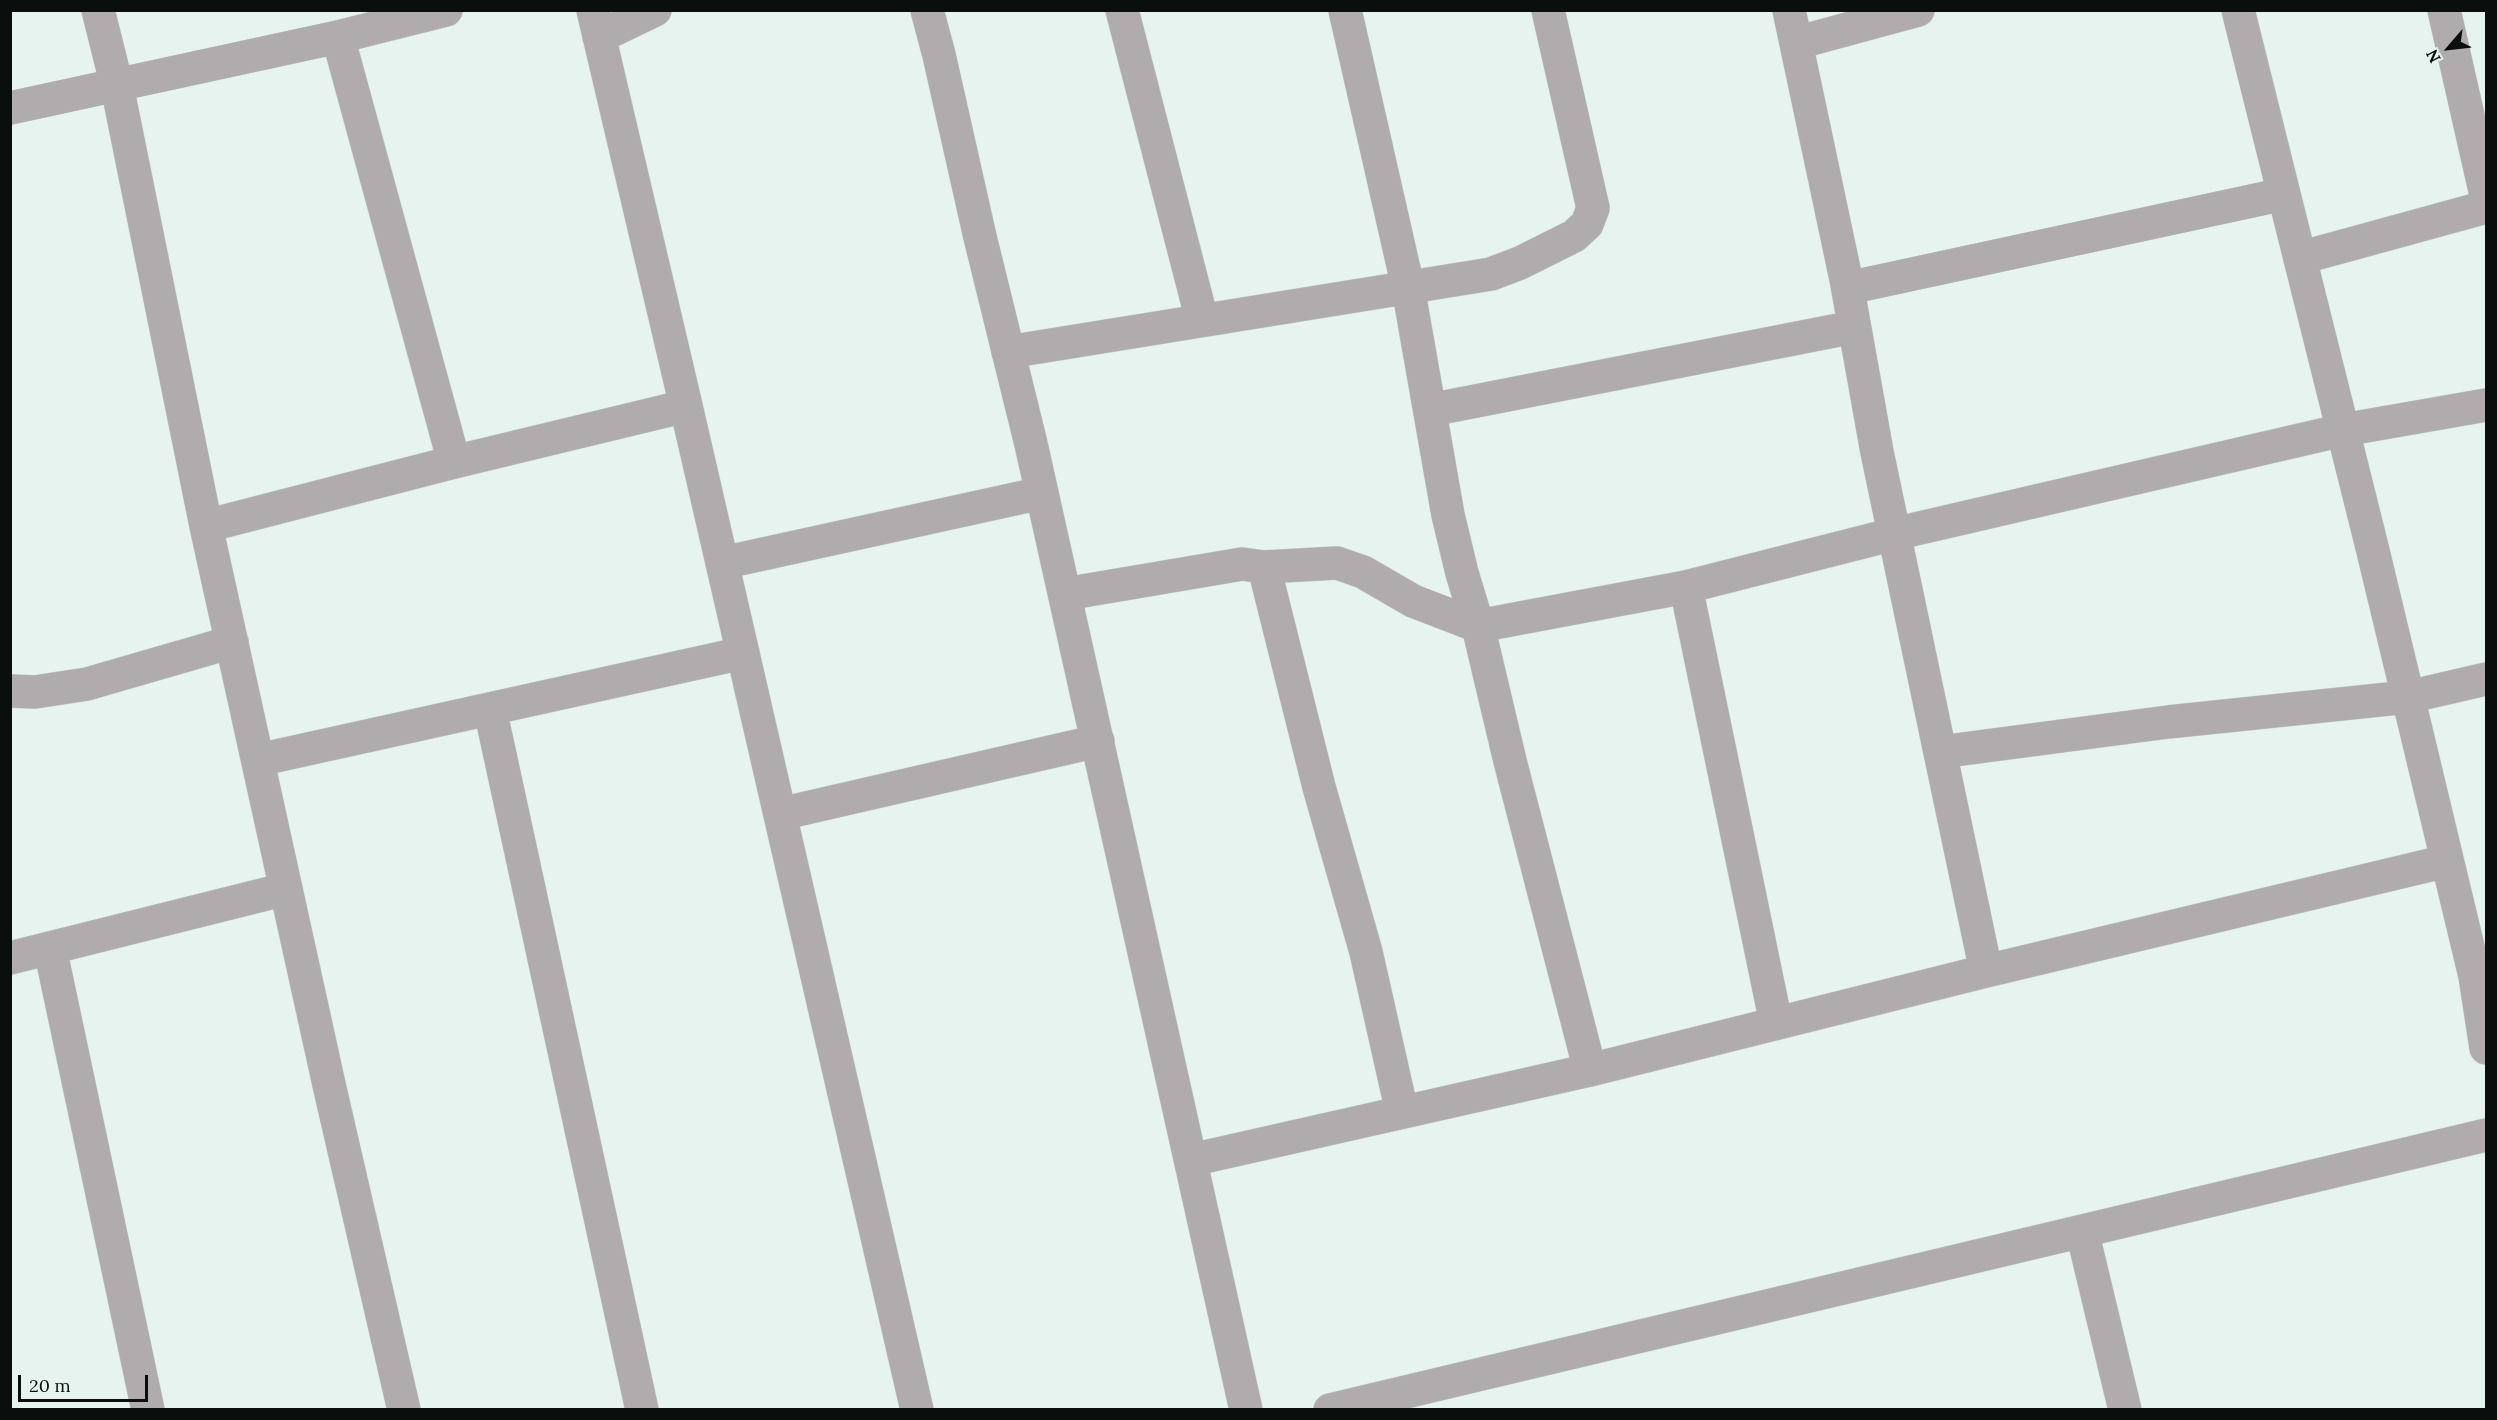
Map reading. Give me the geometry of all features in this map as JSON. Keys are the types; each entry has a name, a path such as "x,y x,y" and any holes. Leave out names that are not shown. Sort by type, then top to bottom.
{"street":[{"path":"98,10 117,86 206,526 330,1089 404,1410"},
{"path":"10,108 338,37 446,10"},
{"path":"655,10 596,24 917,1410"},
{"path":"927,10 1042,493 1246,1410"},
{"path":"1122,10 1202,320"},
{"path":"1345,10 1408,287 1448,515 1461,573 1478,626 1510,761 1590,1070"},
{"path":"1008,352 1491,274 1520,263 1574,236 1587,224 1593,208 1548,10"},
{"path":"1789,10 1848,288 1894,534 1986,971"},
{"path":"1796,43 1918,10"},
{"path":"2238,10 2447,861 2481,975 2487,1048"},
{"path":"2444,10 2485,177"},
{"path":"338,37 454,462"},
{"path":"1848,288 2284,195"},
{"path":"2300,258 2487,207"},
{"path":"1430,410 1854,327"},
{"path":"1065,594 1242,564 1264,567 1337,564 1363,572 1413,601 1478,626 1686,587 1894,534 2343,430 2487,405"},
{"path":"206,526 454,462 686,406"},
{"path":"722,563 1042,493"},
{"path":"1264,567 1319,787 1366,952 1402,1112"},
{"path":"1686,587 1776,1023"},
{"path":"10,691 35,692 87,684 232,642"},
{"path":"258,760 743,653"},
{"path":"1940,752 2179,720 2408,697 2487,680"},
{"path":"490,709 642,1410"},
{"path":"780,814 1098,741"},
{"path":"1191,1160 1590,1070 1986,971 2447,861"},
{"path":"10,958 286,889"},
{"path":"50,948 148,1410"},
{"path":"1330,1410 2487,1135"},
{"path":"2082,1231 2125,1410"}]}
